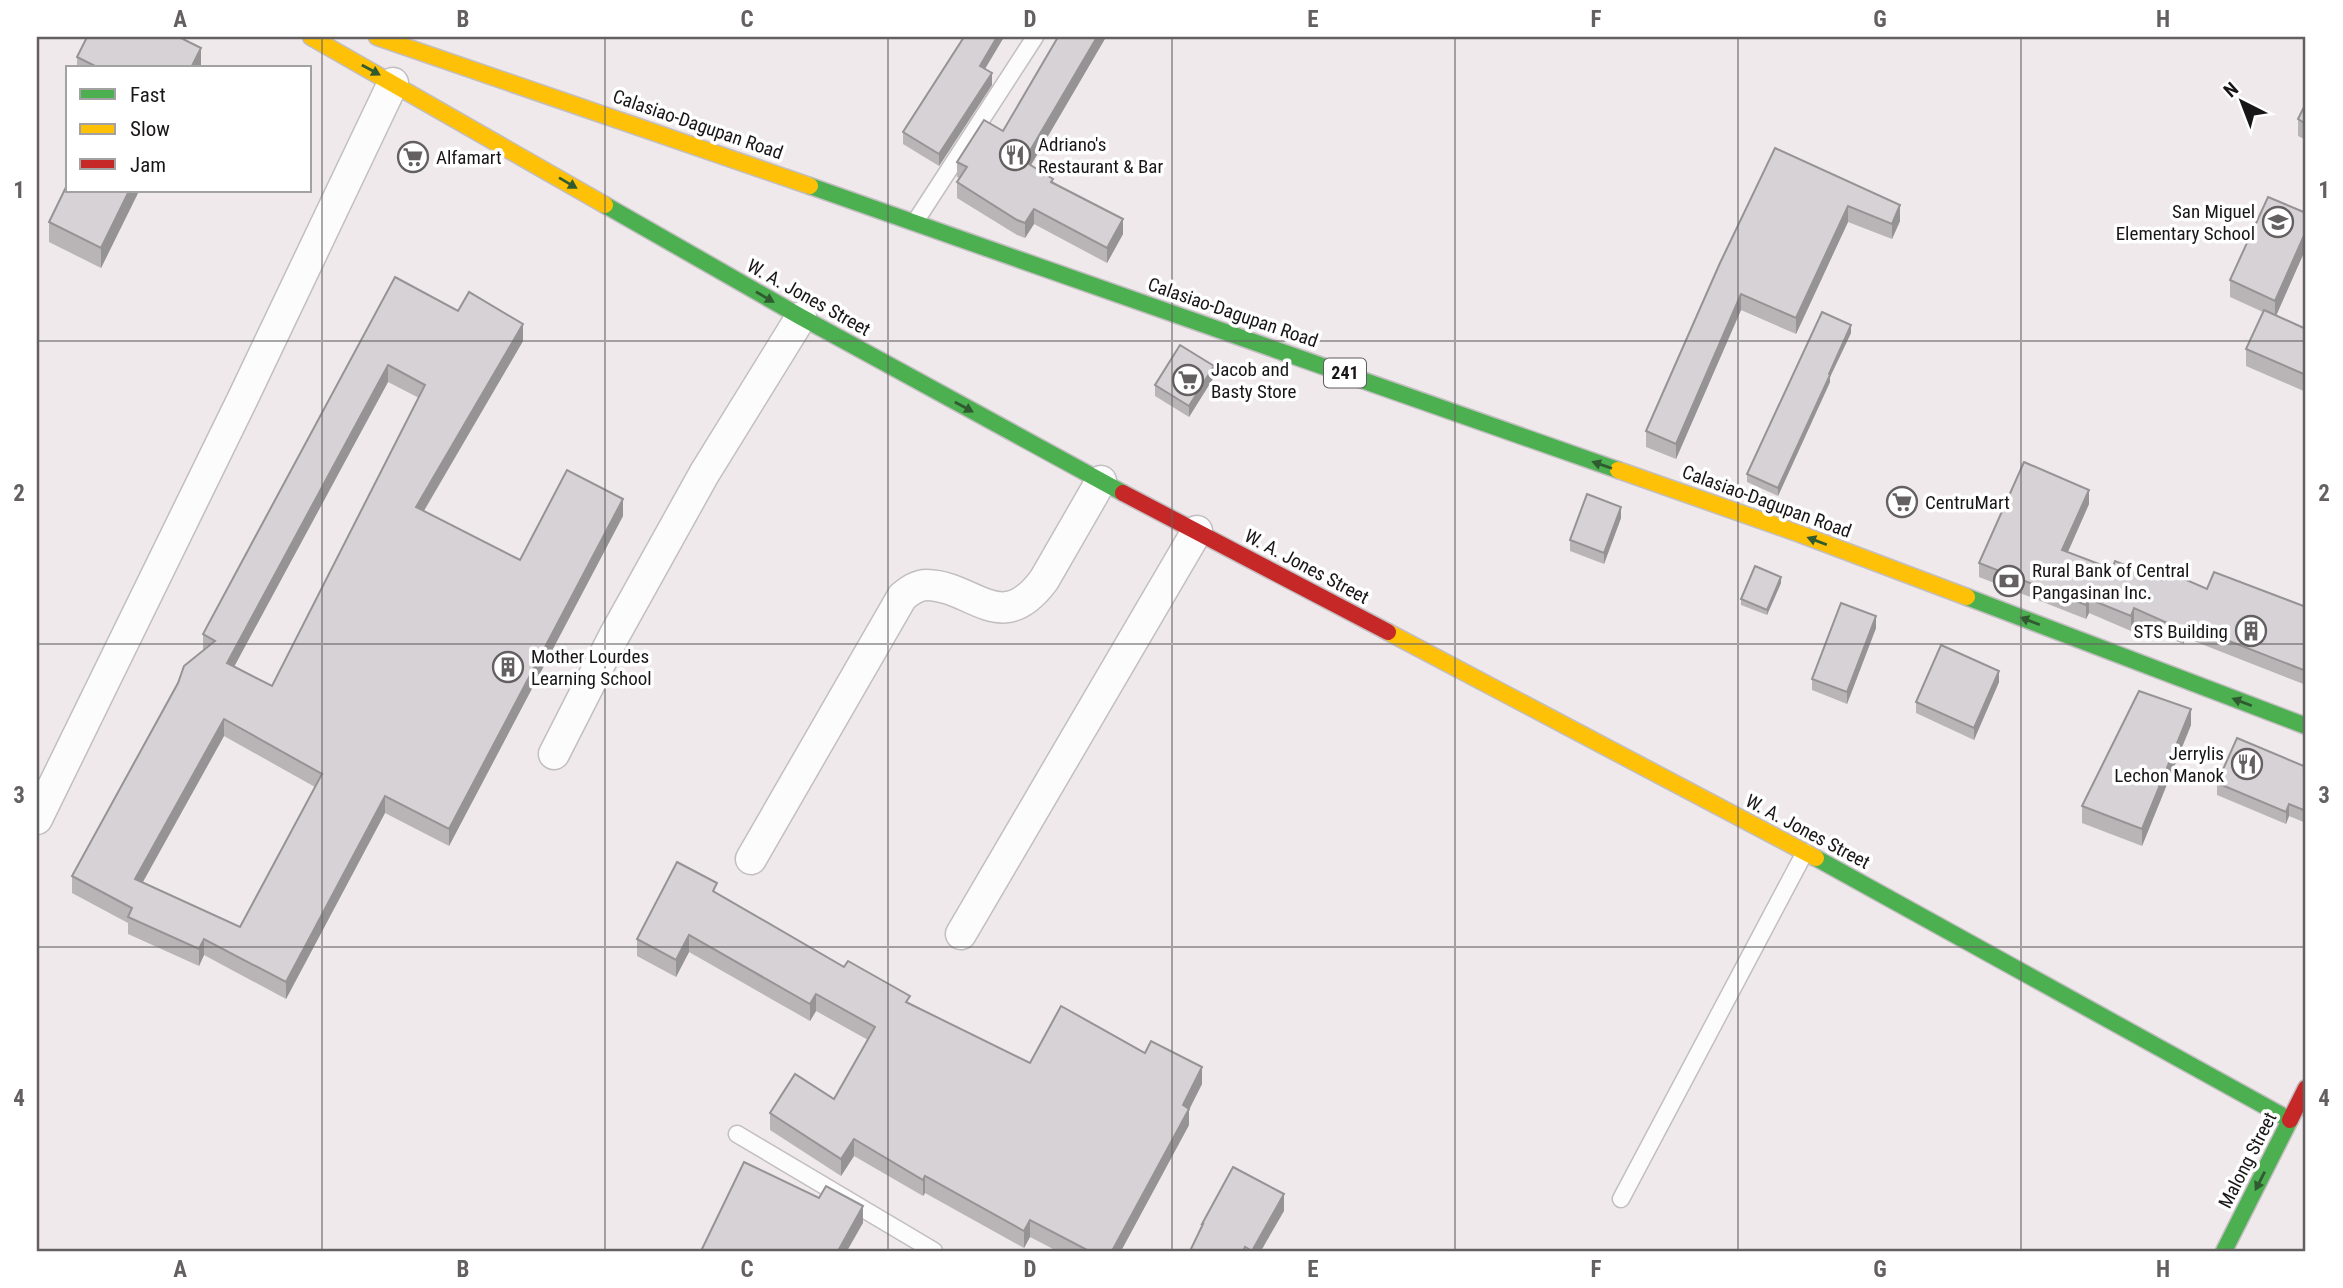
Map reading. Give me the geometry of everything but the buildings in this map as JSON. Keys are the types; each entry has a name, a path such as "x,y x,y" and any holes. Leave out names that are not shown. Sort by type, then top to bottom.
{"main road":[{"name":"W. A. Jones Street","path":"311,37 801,317 1101,481 1805,852 2290,1120"},
{"name":"Calasiao-Dagupan Road","path":"377,37 915,222 1800,534 2306,726"},
{"name":"Malong Street","path":"2224,1251 2306,1088"}],"street":[{"path":"37,819 237,411 393,83"},
{"path":"554,754 614,636 704,474 801,317"},
{"path":"751,859 902,597 925,585 1006,609 1021,601 1036,591 1044,580 1101,481"},
{"path":"961,934 1197,531"}],"lane":[{"path":"915,222 1035,37"},
{"path":"1621,1199 1805,852"},
{"path":"737,1134 934,1251"}],"traffic: fast":[{"path":"810,186 1618,470"},
{"path":"605,205 801,317 1123,493"},
{"path":"1967,597 2306,726"},
{"path":"1816,858 2290,1120 2224,1251"}],"traffic: slow":[{"path":"311,37 605,205"},
{"path":"377,37 810,186"},
{"path":"1618,470 1967,597"},
{"path":"1388,632 1816,858"}],"traffic: jam":[{"path":"1123,493 1388,632"},
{"path":"2290,1120 2306,1088"}],"place":[{"name":"Adriano's Restaurant & Bar","path":"1015,155"},
{"name":"Alfamart","path":"413,157"},
{"name":"San Miguel Elementary School","path":"2278,222"},
{"name":"Jacob and Basty Store","path":"1188,380"},
{"name":"CentruMart","path":"1902,502"},
{"name":"Rural Bank of Central Pangasinan Inc.","path":"2009,581"},
{"name":"STS Building","path":"2251,631"},
{"name":"Mother Lourdes Learning School","path":"508,667"},
{"name":"Jerrylis Lechon Manok","path":"2247,764"}]}
